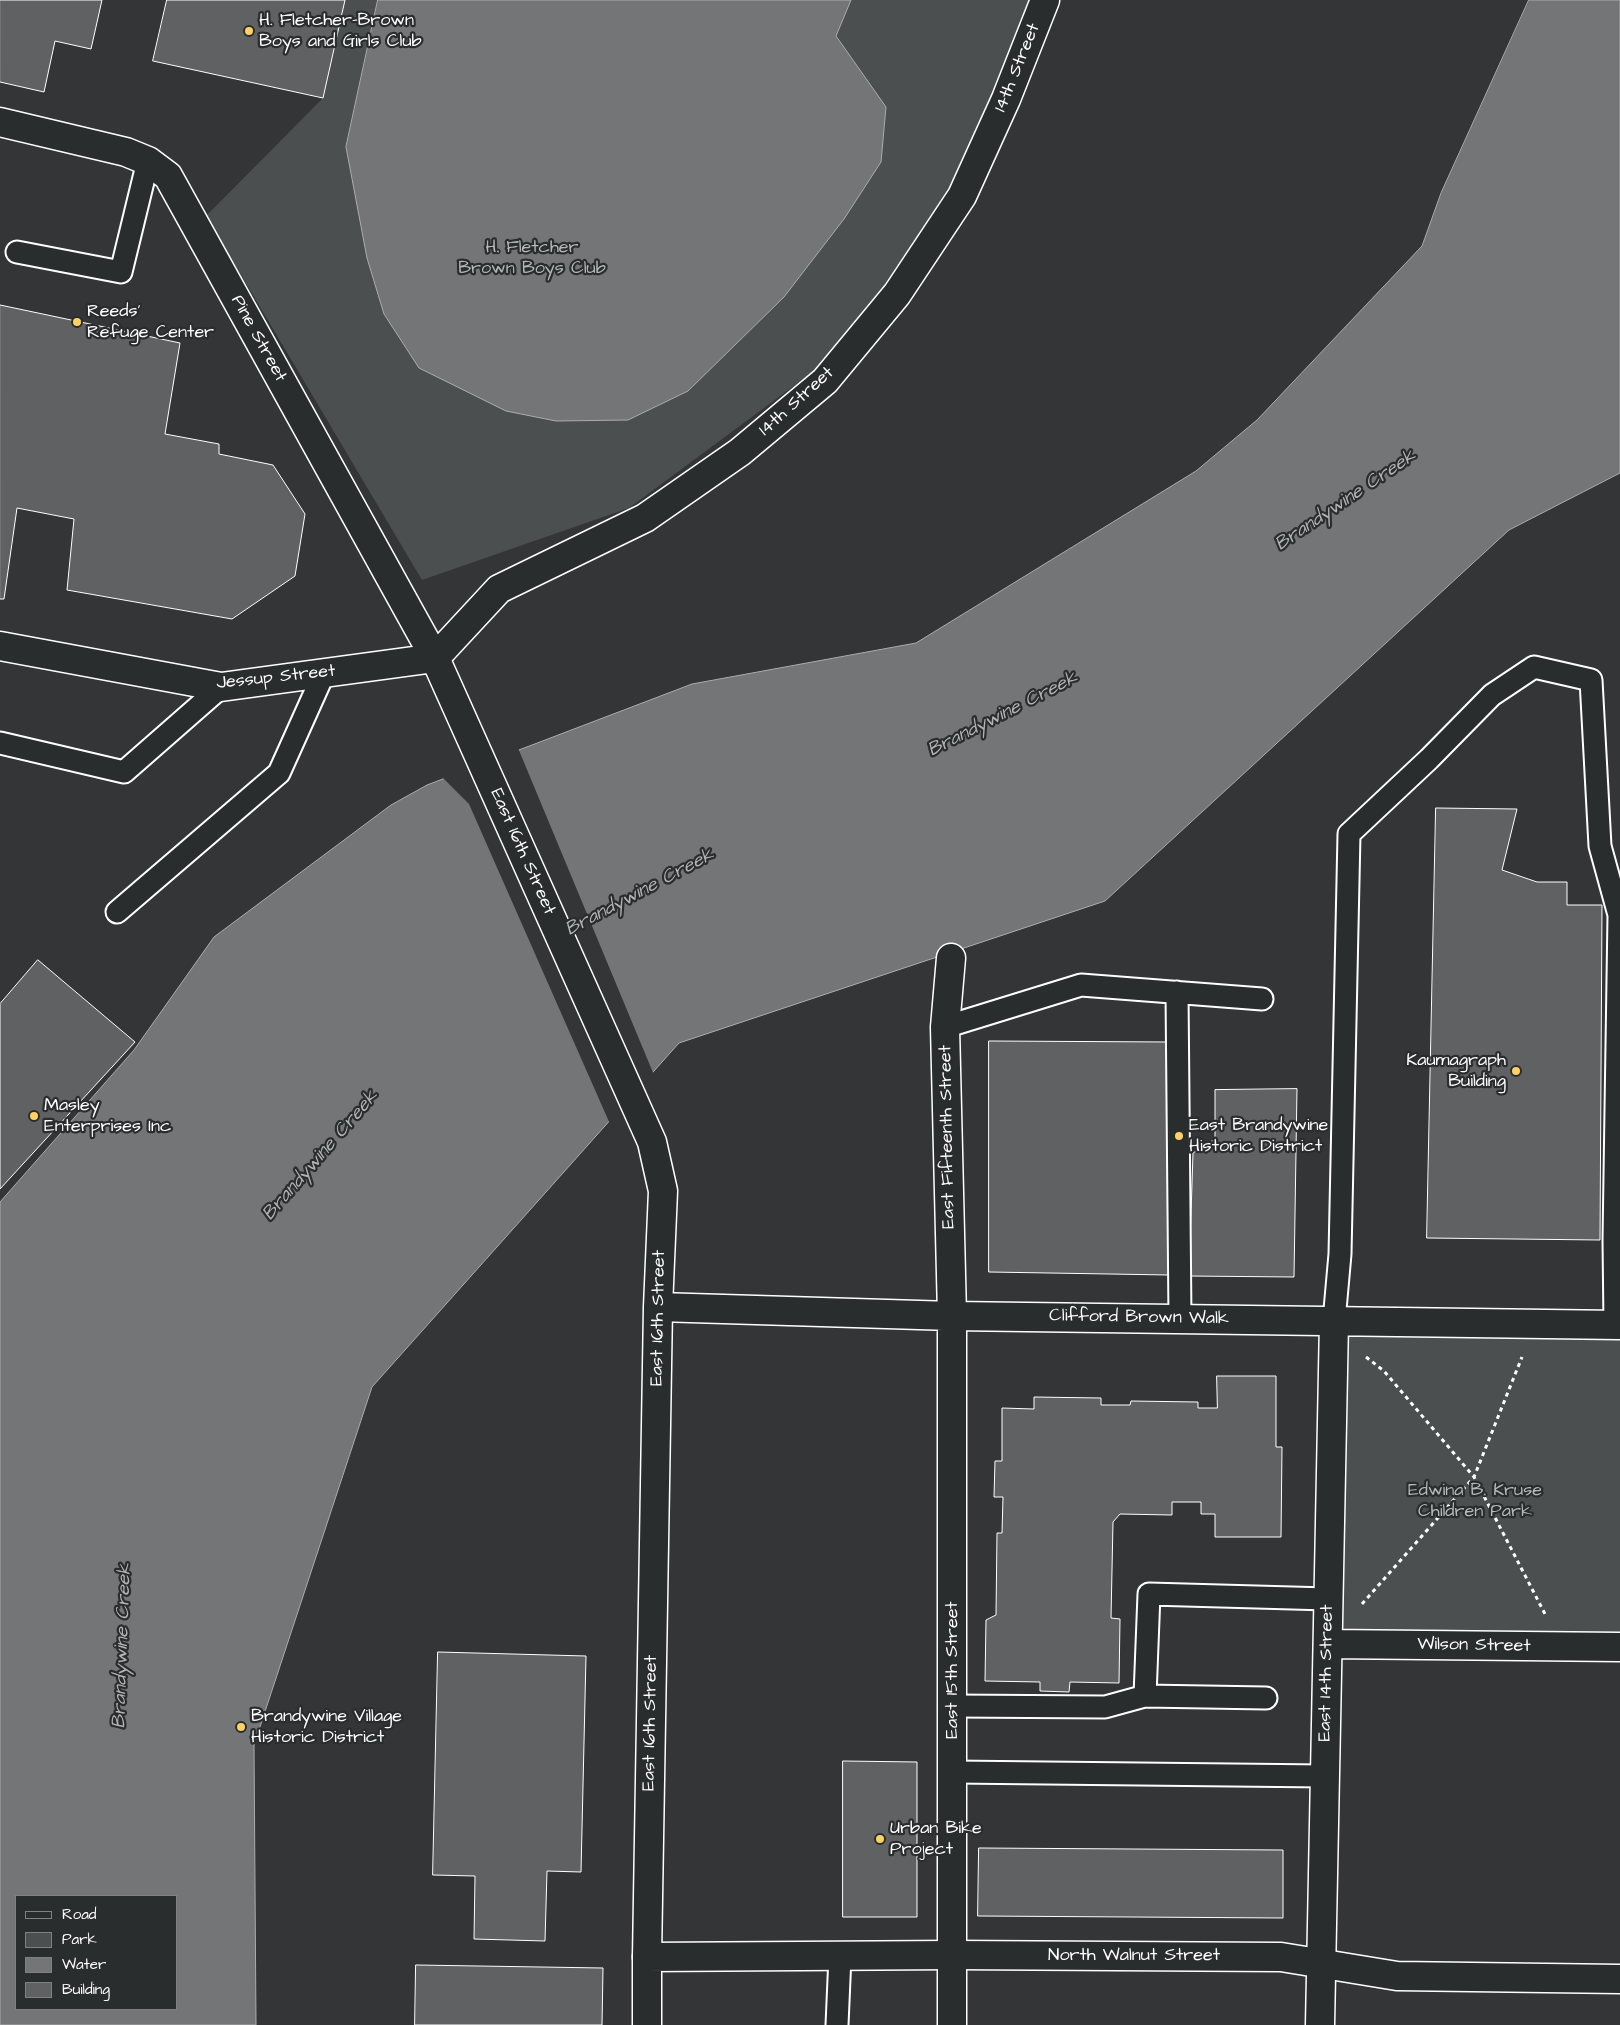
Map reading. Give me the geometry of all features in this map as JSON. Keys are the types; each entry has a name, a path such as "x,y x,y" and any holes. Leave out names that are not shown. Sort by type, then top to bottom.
{"street":[{"name":"14th Street","path":"435,658 499,589 645,518 740,452 825,381 897,294 962,196 1006,99 1045,0"},
{"name":"Pine Street","path":"0,122 126,152 148,161 168,176 435,658"},
{"name":"Jessup Street","path":"0,646 221,687 435,658"},
{"name":"East 16th Street","path":"435,658 652,1142 663,1191 658,1306 647,2025"},
{"name":"East Fifteenth Street","path":"952,958 945,1027 952,1316"},
{"name":"Clifford Brown Walk","path":"658,1306 952,1316 1618,1325"},
{"name":"East 15th Street","path":"952,1316 952,2025"},
{"name":"East 14th Street","path":"1320,2025 1334,1321"},
{"name":"Wilson Street","path":"1328,1644 1620,1647"},
{"name":"North Walnut Street","path":"647,1957 953,1955 1281,1957 1397,1976 1620,1979"}],"lane":[{"path":"17,252 121,272 148,161"},
{"path":"1334,1321 1340,1254 1349,834 1429,759 1492,695 1534,667 1591,680 1600,846 1619,915 1614,1240 1618,1325"},
{"path":"117,912 279,773 324,674"},
{"path":"0,743 124,772 221,687"},
{"path":"945,1027 1081,985 1262,999"},
{"path":"1178,992 1180,1319"},
{"path":"1145,1696 1150,1594 1328,1599"},
{"path":"953,1706 1105,1707 1145,1696 1266,1698"},
{"path":"953,1772 1325,1776"},
{"path":"837,2025 840,1956"}],"path":[{"path":"1357,1610 1474,1477 1523,1354"},
{"path":"1364,1355 1384,1371 1474,1477 1547,1617"}],"green space":[{"name":"H. Fletcher Brown Boys Club","path":"345,0 1039,0 937,234 818,368 629,508 422,580 206,216 323,98"},
{"name":"Edwina B. Kruse Children Park","path":"1334,1321 1620,1325 1620,1647 1328,1644"}],"water":[{"path":"378,0 851,0 836,36 886,107 881,162 844,219 784,297 688,391 628,420 556,421 506,411 419,368 384,314 367,258 346,147"},
{"name":"Brandywine Creek","path":"1529,0 1620,0 1620,473 1509,530 1105,901 679,1043 372,1387 254,1745 256,2025 0,2025 0,1202 134,1050 214,937 391,805 427,785 692,684 916,643 1196,471 1257,420 1422,246 1441,193"}],"pier":[{"path":"518,748 654,1075 610,1124 469,804 442,777"}],"building":[{"path":"0,0 102,0 91,49 55,41 44,92 0,82"},
{"name":"H. Fletcher-Brown Boys and Girls Club","path":"167,0 345,0 323,98 153,61"},
{"path":"0,305 180,343 165,434 219,444 219,454 273,465 305,514 295,576 232,619 67,590 74,519 17,508 4,599 0,599"},
{"name":"Kaumagraph Building","path":"1436,808 1517,809 1502,870 1537,882 1567,882 1567,905 1602,905 1600,1240 1427,1238"},
{"name":"Masley Enterprises Inc","path":"38,960 135,1042 0,1189 0,1004"},
{"path":"989,1041 1169,1042 1169,1275 989,1272"},
{"path":"1297,1089 1294,1277 1189,1276 1193,1153 1215,1139 1215,1090"},
{"path":"1217,1376 1276,1376 1276,1447 1282,1447 1281,1537 1215,1537 1215,1514 1201,1514 1201,1502 1172,1502 1172,1515 1120,1514 1113,1522 1111,1618 1120,1619 1119,1683 1070,1682 1069,1692 1040,1691 1040,1682 985,1681 986,1620 996,1615 997,1533 1002,1533 1003,1497 994,1497 995,1461 1002,1461 1002,1408 1034,1409 1034,1397 1101,1398 1101,1405 1130,1405 1131,1401 1198,1402 1198,1408 1217,1408"},
{"path":"438,1652 586,1656 581,1872 547,1871 545,1941 474,1939 475,1876 433,1875"},
{"name":"Urban Bike Project","path":"843,1761 917,1762 917,1917 843,1917"},
{"path":"979,1848 1283,1850 1283,1918 978,1916"},
{"path":"416,1965 603,1968 602,2025 415,2025"}],"place":[{"name":"H. Fletcher-Brown Boys and Girls Club","path":"249,31"},
{"name":"Reeds' Refuge Center","path":"77,322"},
{"name":"Kaumagraph Building","path":"1516,1071"},
{"name":"Masley Enterprises Inc","path":"34,1116"},
{"name":"East Brandywine Historic District","path":"1179,1136"},
{"name":"Brandywine Village Historic District","path":"241,1727"},
{"name":"Urban Bike Project","path":"880,1839"}]}
